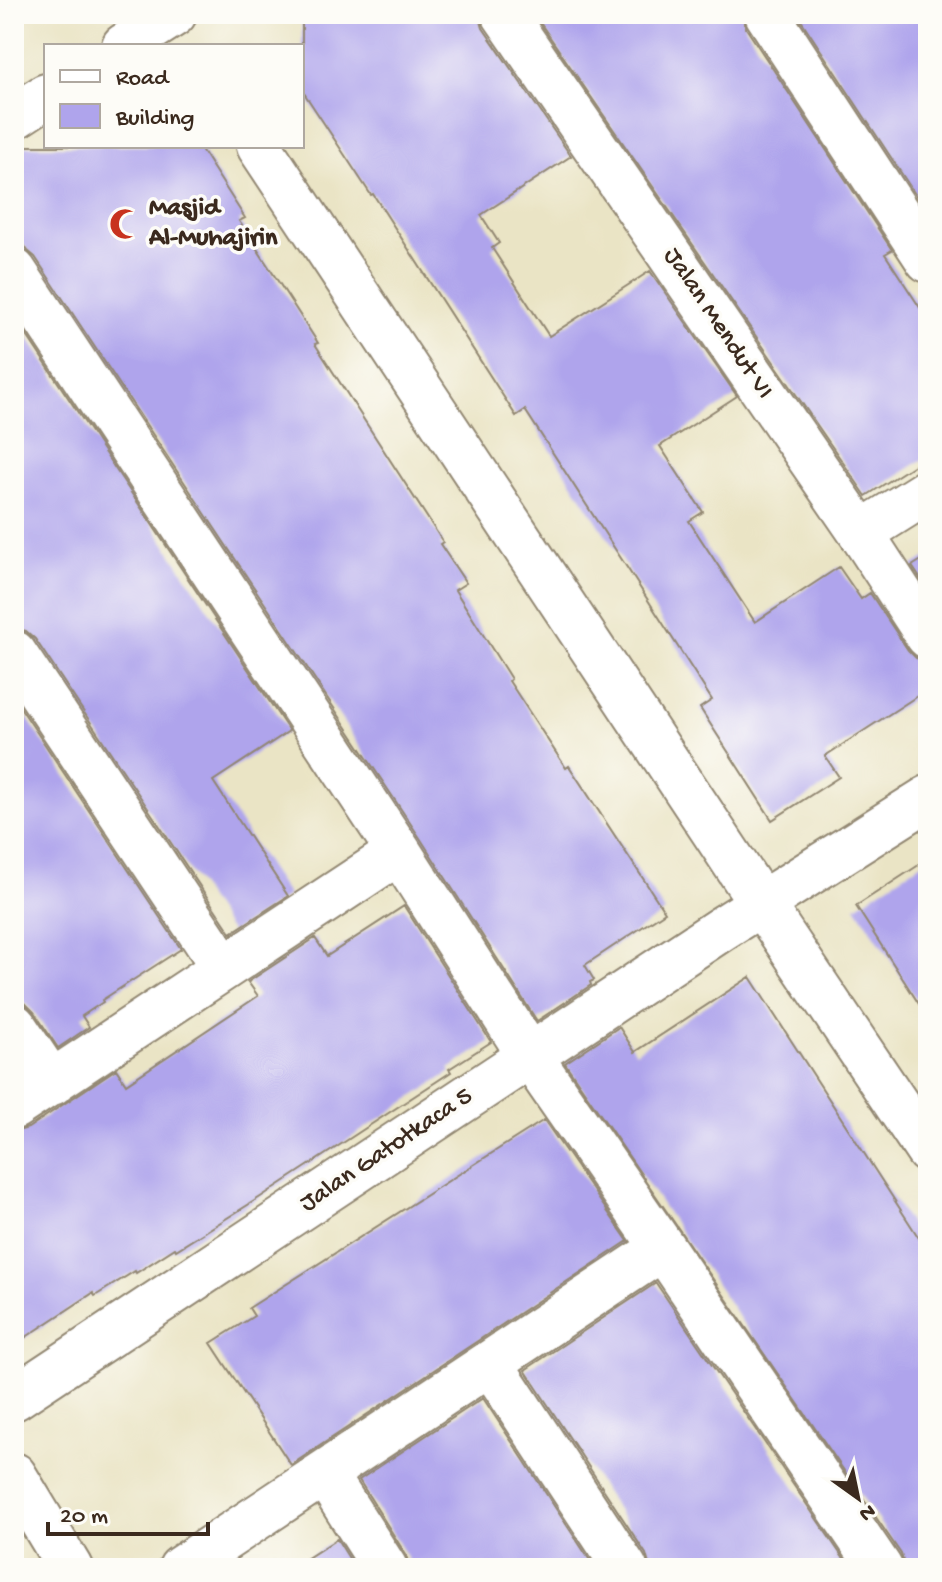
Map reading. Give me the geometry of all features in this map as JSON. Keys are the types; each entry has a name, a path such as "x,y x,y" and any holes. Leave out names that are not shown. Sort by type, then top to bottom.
{"street":[{"name":"Jalan Mendut VI","path":"504,14 861,533 928,636"},
{"path":"767,14 928,260"},
{"path":"128,44 178,22"},
{"path":"14,117 44,97"},
{"path":"260,148 928,1151"},
{"path":"14,271 399,852 530,1056 880,1568"},
{"path":"861,533 928,491"},
{"path":"14,653 224,968"},
{"name":"Jalan Gatotkaca 5","path":"14,1398 761,903 928,798"},
{"path":"14,1107 399,852"},
{"path":"14,1026 52,1083"},
{"path":"181,1568 663,1248"},
{"path":"490,1363 625,1568"},
{"path":"325,1474 385,1568"},
{"path":"14,1475 70,1568"}],"building":[{"path":"302,14 479,14 483,28 571,156 481,215 499,243 492,248 549,336 650,271 737,396 660,446 703,512 689,521 755,622 839,567 861,599 870,593 908,650 916,658 928,661 928,689 825,756 839,777 772,820 700,708 712,700 637,583 525,410 516,416 304,93"},
{"path":"534,14 742,14 746,28 892,250 885,254 928,320 928,456 866,496"},
{"path":"797,14 928,14 928,214"},
{"path":"14,146 200,148 245,218 239,221 443,542 440,544 466,583 455,590 511,679 509,681 665,912 585,965 594,980 590,982 591,985 537,1021 420,838 35,257 14,230"},
{"path":"16,319 289,731 213,781 288,896 231,933 35,639 26,631 14,628"},
{"path":"928,556 928,590 912,566"},
{"path":"14,698 181,949 82,1016 89,1027 58,1048 34,1012 26,1004 14,1001"},
{"path":"928,859 928,1018 856,906"},
{"path":"404,906 491,1042 449,1069 451,1072 259,1198 136,1273 95,1296 93,1293 14,1345 14,1132 28,1128 116,1069 126,1084 258,996 248,982 315,938 327,956"},
{"path":"750,977 928,1252 928,1568 905,1568 901,1554 565,1063 619,1027 635,1052"},
{"path":"544,1120 628,1241 291,1465 211,1343 254,1316 249,1308"},
{"path":"656,1283 850,1568 650,1568 646,1554 525,1370"},
{"path":"483,1398 595,1568 410,1568 406,1555 359,1480"},
{"path":"337,1539 355,1568 292,1568"}],"place":[{"name":"Masjid Al-Muhajirin","path":"125,224"}]}
